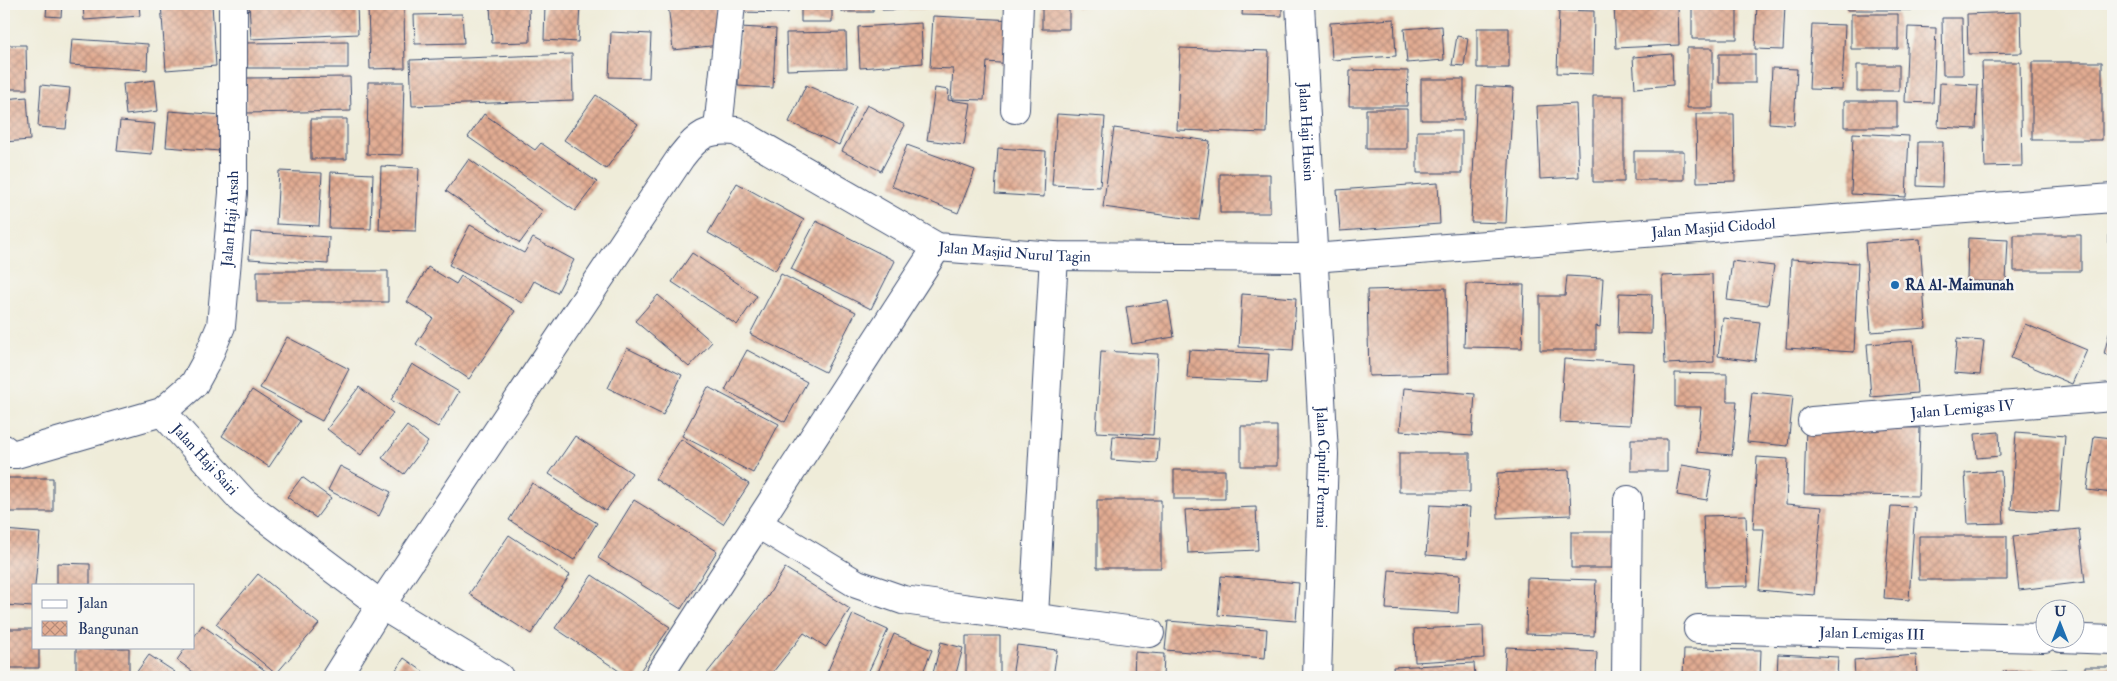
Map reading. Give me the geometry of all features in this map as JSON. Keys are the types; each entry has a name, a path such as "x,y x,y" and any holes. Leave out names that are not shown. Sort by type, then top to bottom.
{"street":[{"name":"Jalan Haji Arsah","path":"162,412 194,384 206,362 221,326 233,193 233,4"},
{"path":"336,677 381,605 681,157 691,143 704,134 718,130 731,4"},
{"path":"1015,110 1019,4"},
{"name":"Jalan Haji Husin","path":"1300,4 1312,258"},
{"name":"Jalan Masjid Nurul Tagin","path":"718,130 736,131 936,246 1054,256 1312,258"},
{"name":"Jalan Masjid Cidodol","path":"1312,258 2113,198"},
{"path":"658,677 936,246"},
{"path":"1034,616 1054,256"},
{"name":"Jalan Cipulir Permai","path":"1312,258 1324,454 1317,677"},
{"name":"Jalan Lemigas IV","path":"1812,421 2113,397"},
{"name":"Jalan Haji Sairi","path":"4,449 10,454 16,454 162,412 244,502 381,605 499,677"},
{"path":"1626,677 1628,500"},
{"path":"758,524 857,584 903,600 1150,633"},
{"name":"Jalan Lemigas III","path":"1698,629 2034,638"},
{"path":"2084,639 2113,640"}],"building":[{"path":"47,4 62,4 61,17 46,16"},
{"path":"83,4 139,4 140,16 84,20"},
{"path":"161,4 212,4 216,66 166,70"},
{"path":"249,4 357,4 358,34 251,39"},
{"path":"490,4 529,4 530,42 492,43"},
{"path":"545,4 580,4 578,42 544,40"},
{"path":"668,4 716,4 720,45 673,50"},
{"path":"738,4 789,4 788,13 738,12"},
{"path":"801,4 832,4 832,22 801,22"},
{"path":"842,4 873,4 873,12 842,12"},
{"path":"882,4 925,4 925,9 882,10"},
{"path":"1042,4 1069,4 1069,29 1042,29"},
{"path":"1077,4 1108,4 1108,5 1077,6"},
{"path":"1243,4 1282,4 1282,16 1242,15"},
{"path":"1614,4 1678,4 1679,45 1616,48"},
{"path":"1692,4 1737,4 1737,39 1692,39"},
{"path":"1757,4 1785,4 1783,50 1755,49"},
{"path":"1846,4 1913,4 1913,10 1846,10"},
{"path":"404,7 405,68 370,69 368,8"},
{"path":"1559,10 1594,11 1593,74 1557,73"},
{"path":"2021,12 2022,53 1968,54 1967,14"},
{"path":"462,14 464,43 415,44 414,15"},
{"path":"1851,14 1898,14 1898,49 1851,49"},
{"path":"933,16 1015,20 1012,64 987,62 984,100 951,99 953,69 930,68"},
{"path":"1942,18 1962,18 1963,75 1943,75"},
{"path":"1394,19 1396,56 1332,60 1330,23"},
{"path":"921,23 923,63 860,68 858,27"},
{"path":"1812,24 1845,25 1842,90 1809,89"},
{"path":"1442,26 1444,60 1407,63 1404,29"},
{"path":"740,27 776,29 773,88 738,86"},
{"path":"1908,27 1936,28 1933,103 1905,102"},
{"path":"1477,28 1509,28 1509,68 1477,68"},
{"path":"611,32 651,34 649,78 609,77"},
{"path":"846,32 847,68 787,70 786,33"},
{"path":"1457,36 1468,38 1464,66 1452,65"},
{"path":"72,39 148,44 147,70 70,65"},
{"path":"348,42 348,68 244,68 243,43"},
{"path":"4,45 26,45 27,89 4,89"},
{"path":"1180,48 1269,51 1267,133 1177,130"},
{"path":"1687,48 1713,48 1713,108 1687,108"},
{"path":"572,54 573,100 412,106 410,60"},
{"path":"1672,54 1673,85 1635,88 1633,57"},
{"path":"1719,54 1755,54 1755,83 1719,83"},
{"path":"1982,62 2020,62 2022,166 1985,167"},
{"path":"2032,62 2102,62 2102,140 2032,140"},
{"path":"1857,65 1899,65 1899,91 1857,91"},
{"path":"1772,68 1797,69 1794,125 1769,123"},
{"path":"1350,70 1408,71 1407,106 1349,106"},
{"path":"350,77 351,111 246,113 246,78"},
{"path":"1421,79 1464,79 1464,120 1421,120"},
{"path":"155,80 158,111 126,115 123,84"},
{"path":"368,82 404,82 402,155 367,154"},
{"path":"1940,83 1978,85 1976,129 1938,127"},
{"path":"41,85 70,88 66,129 38,127"},
{"path":"806,85 856,107 839,145 789,122"},
{"path":"1477,86 1513,88 1506,223 1471,222"},
{"path":"935,88 949,90 948,100 971,103 964,145 927,140"},
{"path":"596,95 638,124 606,169 564,140"},
{"path":"1593,96 1624,96 1624,182 1593,182"},
{"path":"27,97 30,140 4,142 4,99"},
{"path":"1844,101 1897,101 1897,127 1844,127"},
{"path":"1576,104 1579,177 1540,179 1537,106"},
{"path":"867,105 905,125 881,171 842,151"},
{"path":"1366,109 1407,109 1407,149 1366,149"},
{"path":"169,111 223,115 220,151 166,147"},
{"path":"484,114 535,150 541,143 597,182 575,211 468,137"},
{"path":"1057,114 1105,117 1100,187 1052,185"},
{"path":"1696,114 1734,114 1735,181 1697,182"},
{"path":"311,119 347,119 347,159 311,159"},
{"path":"120,121 155,124 152,154 117,151"},
{"path":"1114,128 1210,141 1199,220 1103,207"},
{"path":"1417,131 1462,131 1462,173 1417,173"},
{"path":"1853,133 1909,136 1906,197 1851,194"},
{"path":"1918,142 1943,142 1942,187 1917,186"},
{"path":"907,145 975,170 958,213 891,186"},
{"path":"998,148 1046,151 1044,197 995,194"},
{"path":"1634,151 1684,151 1684,180 1634,180"},
{"path":"469,159 543,211 520,243 446,191"},
{"path":"381,166 419,168 416,231 379,230"},
{"path":"279,171 322,173 319,226 276,224"},
{"path":"331,172 373,174 371,229 329,228"},
{"path":"1220,174 1270,174 1270,213 1220,213"},
{"path":"737,183 804,220 775,271 708,233"},
{"path":"1438,183 1440,224 1340,231 1337,190"},
{"path":"816,221 895,261 871,309 791,269"},
{"path":"2109,223 2113,223 2113,272 2109,272"},
{"path":"470,225 524,253 533,238 574,260 557,293 534,281 522,303 449,265"},
{"path":"251,232 329,237 328,264 249,259"},
{"path":"2014,235 2081,235 2081,271 2014,271"},
{"path":"1968,238 2008,240 2006,282 1967,281"},
{"name":"RA Al-Maimunah","path":"1920,239 1926,328 1871,332 1865,243"},
{"path":"692,253 757,296 737,325 672,282"},
{"path":"1791,259 1858,263 1854,352 1786,348"},
{"path":"1732,261 1774,266 1768,305 1727,300"},
{"path":"428,267 456,284 461,276 515,311 469,379 416,344 433,318 407,302"},
{"path":"257,271 388,271 388,302 257,302"},
{"path":"781,274 856,312 825,372 750,334"},
{"path":"1712,274 1714,362 1665,364 1662,276"},
{"path":"1567,276 1603,278 1600,327 1596,326 1596,350 1540,350 1540,296 1565,296"},
{"path":"1466,284 1524,285 1522,348 1464,347"},
{"path":"1446,288 1448,374 1369,376 1367,290"},
{"path":"1619,293 1652,294 1651,334 1618,333"},
{"path":"1242,294 1296,298 1293,350 1239,347"},
{"path":"658,295 712,342 689,367 635,321"},
{"path":"1168,301 1174,337 1132,344 1126,307"},
{"path":"2113,317 2113,357 2104,354"},
{"path":"1723,318 1760,322 1755,361 1718,356"},
{"path":"2025,324 2087,350 2072,384 2011,358"},
{"path":"287,337 349,369 322,421 260,388"},
{"path":"1957,339 1984,341 1980,375 1954,373"},
{"path":"1913,341 1917,393 1871,397 1867,344"},
{"path":"627,348 682,375 663,415 608,388"},
{"path":"747,350 807,382 785,422 725,390"},
{"path":"1189,350 1269,354 1267,382 1187,378"},
{"path":"1101,351 1158,354 1153,435 1096,432"},
{"path":"1564,359 1633,363 1630,425 1560,422"},
{"path":"412,364 459,392 438,427 391,400"},
{"path":"1675,373 1727,374 1727,401 1737,401 1732,455 1697,452 1701,407 1675,407"},
{"path":"359,387 393,413 361,455 327,429"},
{"path":"708,387 779,424 753,473 682,436"},
{"path":"1404,388 1475,394 1472,436 1400,431"},
{"path":"252,390 300,421 269,467 222,436"},
{"path":"1752,392 1793,396 1788,446 1747,442"},
{"path":"407,426 428,442 404,474 382,458"},
{"path":"1241,426 1277,426 1277,466 1241,466"},
{"path":"1806,426 1920,428 1918,496 1804,494"},
{"path":"1999,432 2000,456 1977,458 1975,434"},
{"path":"2016,432 2065,436 2059,512 2011,509"},
{"path":"575,436 632,473 606,511 549,474"},
{"path":"1113,436 1159,439 1157,463 1111,460"},
{"path":"2094,436 2113,438 2113,493 2087,490"},
{"path":"681,439 749,484 723,524 655,479"},
{"path":"1631,439 1667,439 1667,471 1631,471"},
{"path":"1399,453 1470,453 1470,492 1399,492"},
{"path":"1757,457 1788,459 1786,504 1822,507 1814,595 1759,590 1764,529 1753,529"},
{"path":"1682,465 1712,470 1707,500 1677,495"},
{"path":"340,466 391,492 379,516 328,490"},
{"path":"1174,470 1225,470 1225,499 1174,499"},
{"path":"1569,470 1571,515 1498,518 1497,473"},
{"path":"2001,471 2004,523 1968,524 1965,473"},
{"path":"302,477 331,498 316,518 287,497"},
{"path":"4,478 53,478 53,512 4,512"},
{"path":"532,483 597,523 574,560 509,520"},
{"path":"634,500 717,551 681,609 598,558"},
{"path":"1097,500 1161,500 1161,568 1097,568"},
{"path":"1430,505 1470,507 1467,558 1426,555"},
{"path":"1891,506 1915,507 1909,600 1884,598"},
{"path":"1256,507 1258,550 1188,553 1185,510"},
{"path":"1746,515 1748,586 1706,587 1703,516"},
{"path":"2079,529 2085,582 2019,590 2013,536"},
{"path":"4,530 40,533 35,584 32,584 32,607 4,605"},
{"path":"1571,532 1624,532 1624,568 1571,568"},
{"path":"509,535 570,575 531,634 469,594"},
{"path":"1919,536 2007,536 2007,580 1919,580"},
{"path":"2110,536 2113,536 2113,585 2111,585"},
{"path":"57,563 90,564 90,584 57,584"},
{"path":"785,568 850,609 826,647 804,633 769,677 704,677 768,596"},
{"path":"1389,570 1460,575 1458,613 1386,609"},
{"path":"258,574 319,624 276,674 216,624"},
{"path":"592,575 670,627 636,677 628,677 555,628"},
{"path":"1221,576 1299,583 1296,621 1218,615"},
{"path":"1527,578 1596,580 1594,636 1526,634"},
{"path":"853,614 888,630 866,677 825,677"},
{"path":"1168,621 1267,629 1265,658 1165,650"},
{"path":"202,625 274,677 200,677 177,660 185,648 195,648 195,636"},
{"path":"1483,626 1484,658 1415,662 1414,629"},
{"path":"4,629 32,629 32,648 39,648 39,668 4,668"},
{"path":"894,634 932,650 921,677 876,677"},
{"path":"966,636 1000,636 1000,677 966,677"},
{"path":"941,642 963,648 955,677 932,677"},
{"path":"1017,645 1057,650 1053,677 1012,677"},
{"path":"1506,647 1597,652 1596,677 1504,677"},
{"path":"76,648 129,648 129,672 76,672"},
{"path":"1684,649 1761,650 1760,677 1683,677"},
{"path":"1135,652 1164,654 1163,677 1134,677"},
{"path":"1778,654 1838,657 1837,677 1777,677"},
{"path":"149,655 175,672 171,677 133,677"},
{"path":"1916,655 1917,677 1855,677 1854,660"},
{"path":"404,658 431,677 391,677"},
{"path":"1474,663 1475,677 1394,677 1393,667"},
{"path":"2085,667 2113,667 2113,677 2085,677"},
{"path":"2066,669 2066,677 2003,677 2003,672"},
{"path":"1929,674 1985,674 1985,677 1929,677"}],"place":[{"name":"RA Al-Maimunah","path":"1895,285"}]}
